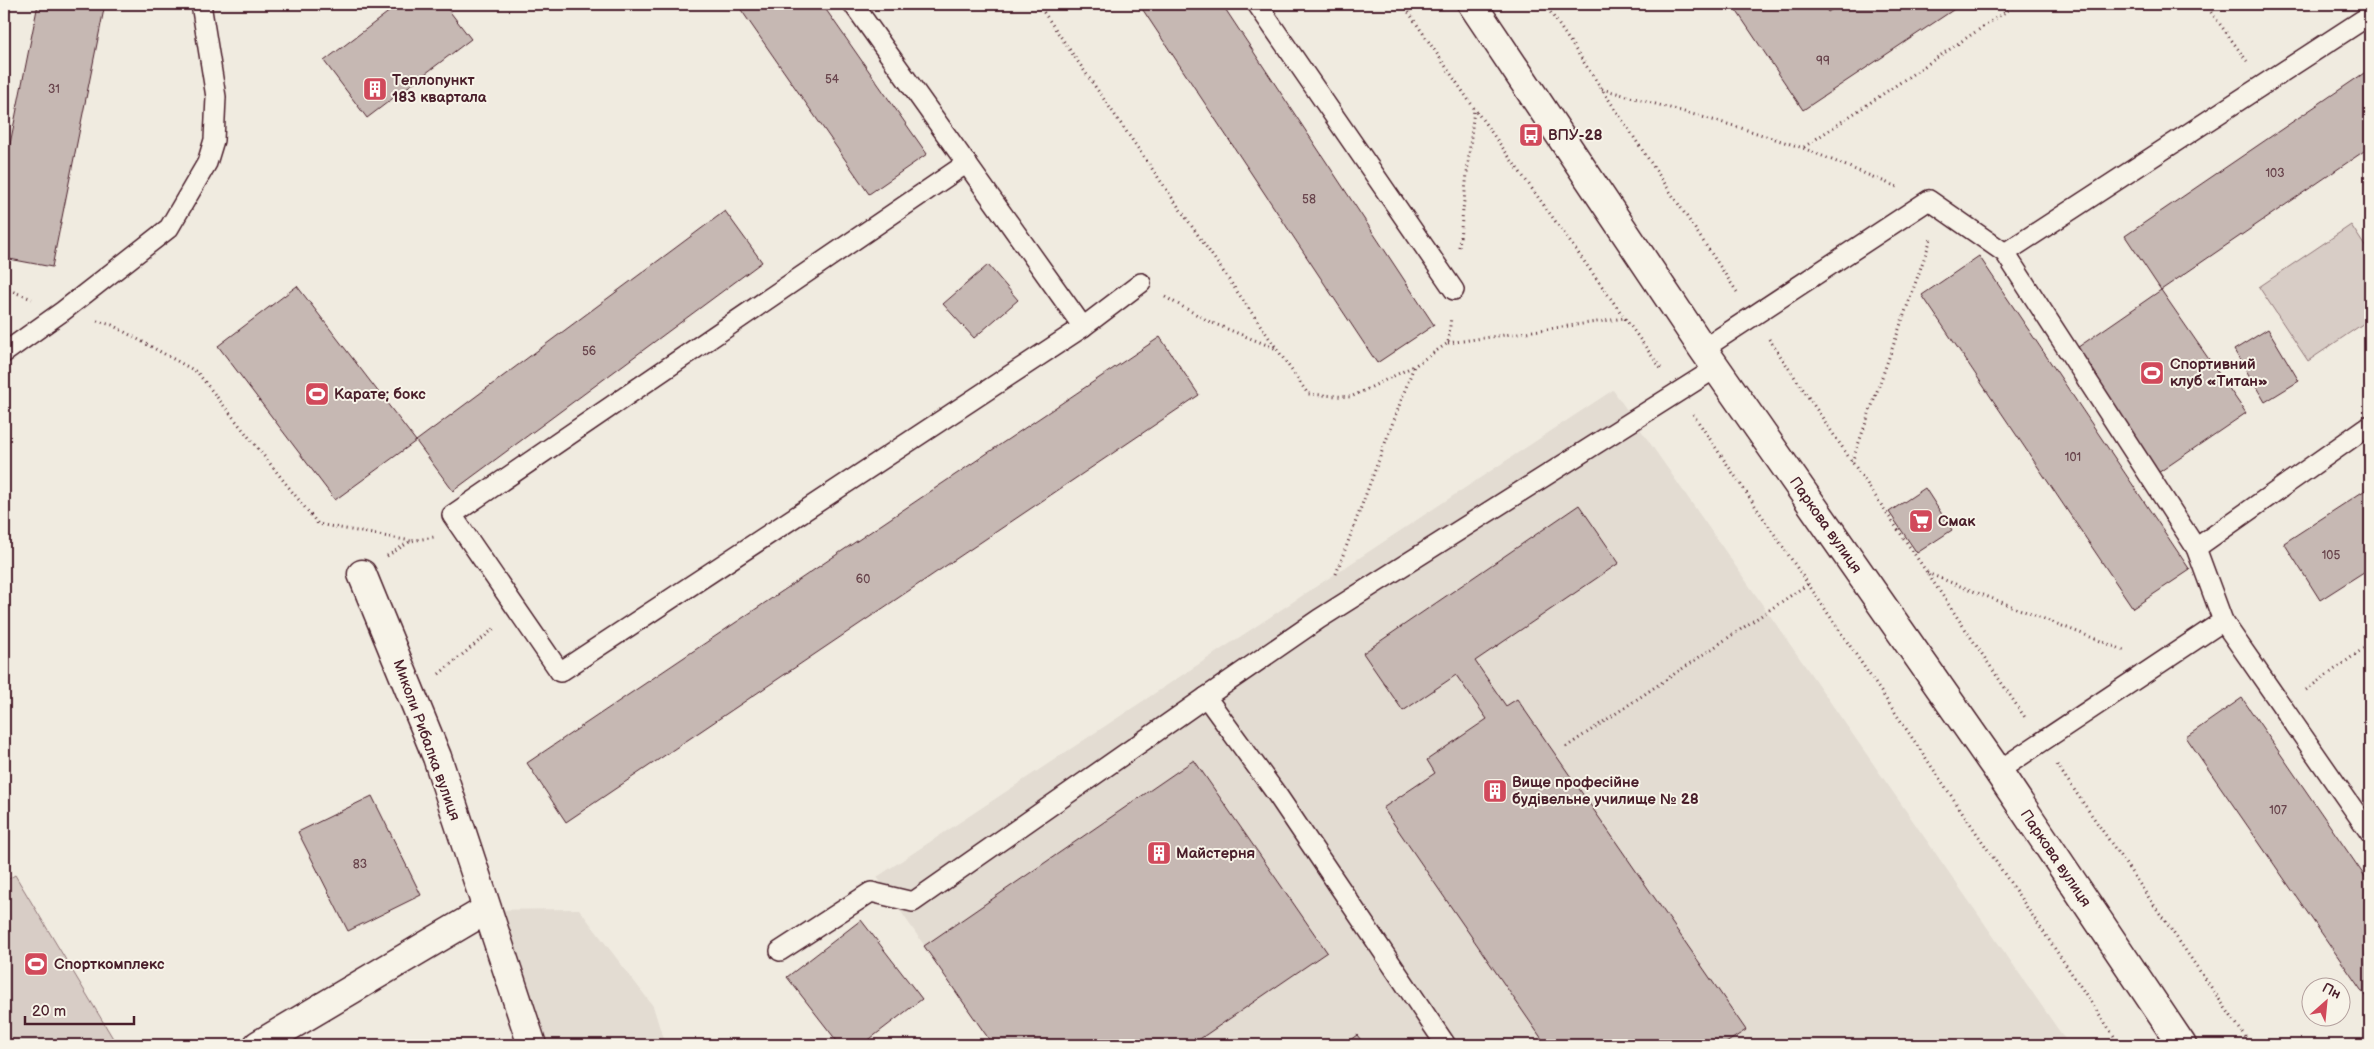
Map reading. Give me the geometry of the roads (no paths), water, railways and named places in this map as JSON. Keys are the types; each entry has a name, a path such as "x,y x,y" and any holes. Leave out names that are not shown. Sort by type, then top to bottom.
{"street":[{"name":"Паркова вулиця","path":"1472,4 1710,359 1998,771 2182,1045"},
{"name":"Миколи Рибалка вулиця","path":"362,574 437,757 532,1045"},
{"path":"258,1045 486,910"}],"lane":[{"path":"4,353 63,311 169,228 207,163 214,140 216,97 201,4"},
{"path":"853,4 1083,326"},
{"path":"1257,4 1454,290"},
{"path":"2004,253 2370,15"},
{"path":"967,163 452,516 560,672 1083,326 1141,283"},
{"path":"780,951 871,892 913,902 1319,619 1678,392 1753,316 1935,205 2004,253 2196,548 2223,621 2370,833"},
{"path":"2196,548 2370,425"},
{"path":"1998,771 2223,621"},
{"path":"1206,698 1278,796 1446,1045"}],"place":[{"name":"Теплопункт 183 квартала","path":"375,89"},
{"name":"ВПУ-28","path":"1531,135"},
{"name":"Спортивний клуб «Титан»","path":"2152,373"},
{"name":"Карате; бокс","path":"317,394"},
{"name":"Смак","path":"1921,521"},
{"name":"Вище професійне будівельне училище № 28","path":"1495,791"},
{"name":"Майстерня","path":"1159,853"},
{"name":"Спорткомплекс","path":"36,964"}]}
